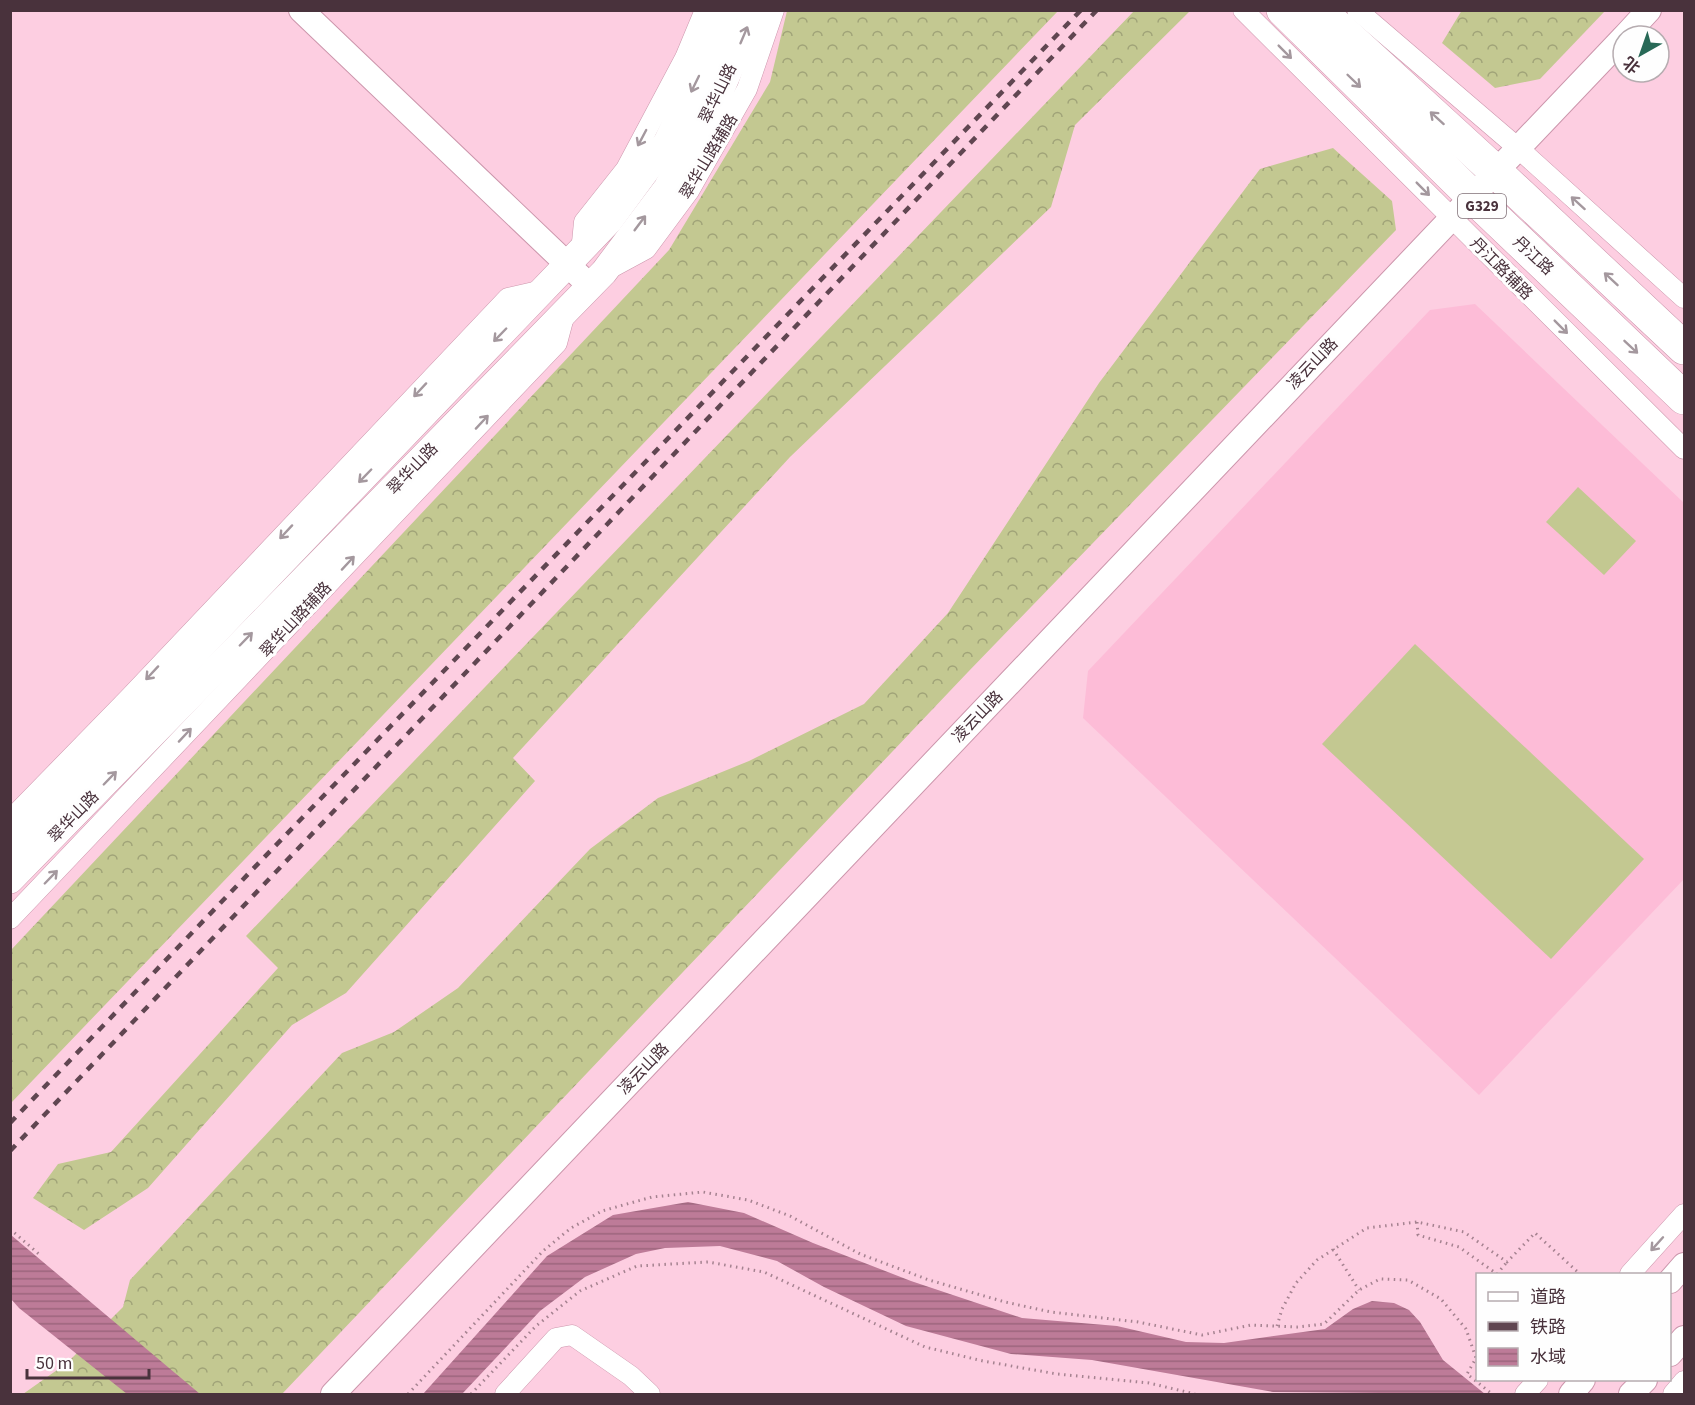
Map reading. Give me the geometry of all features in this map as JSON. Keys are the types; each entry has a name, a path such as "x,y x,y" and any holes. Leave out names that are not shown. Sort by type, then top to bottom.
{"highway":[{"name":"丹江路","path":"1283,10 1461,207 1684,398"},
{"name":"G329","path":"1319,10 1507,159 1684,348"}],"main road":[{"name":"翠华山路","path":"10,846 609,221 667,142 714,44 726,10"},
{"name":"翠华山路","path":"10,880 596,279 667,188 714,105 750,22 752,10"}],"street":[{"path":"301,10 596,279"},
{"path":"574,259 584,222 626,169 685,58 705,10"},
{"name":"翠华山路辅路","path":"596,279 646,249 689,191 747,89 774,10"},
{"name":"丹江路辅路","path":"1243,10 1461,207 1684,449"},
{"path":"1357,10 1507,159 1684,298"},
{"name":"凌云山路","path":"1636,24 1649,10"},
{"name":"凌云山路","path":"333,1395 1611,51"},
{"path":"10,820 129,698 508,298 543,290"},
{"name":"翠华山路辅路","path":"10,919 556,343 565,311"},
{"path":"1632,1273 1684,1214"},
{"path":"1671,1280 1684,1265"},
{"path":"505,1395 556,1338 572,1335 631,1376 650,1395"},
{"path":"1671,1353 1684,1338"},
{"path":"1525,1395 1537,1381"},
{"path":"1570,1395 1582,1381"},
{"path":"1631,1395 1644,1381"},
{"path":"1673,1395 1684,1381"}],"path":[{"path":"408,1395 543,1251 571,1228 602,1211 622,1205 652,1197 703,1192 748,1200 790,1216 860,1254 929,1280 1005,1302 1051,1312 1138,1322 1202,1335 1251,1326 1297,1327 1324,1324 1359,1290 1380,1279 1408,1280 1441,1299 1466,1329 1476,1355"},
{"path":"1417,1222 1418,1235 1459,1247 1494,1273"},
{"path":"1277,1326 1282,1310 1296,1283 1317,1260 1367,1228 1417,1222 1464,1232 1507,1262"},
{"path":"10,1229 40,1255"},
{"path":"1499,1273 1534,1233 1578,1273"},
{"path":"1333,1249 1359,1290"},
{"path":"471,1395 536,1326 580,1291 637,1266 708,1262 764,1272 925,1347 1056,1374 1149,1383 1195,1395"},
{"path":"1476,1360 1467,1374 1492,1395"}],"shaded area":[{"path":"1475,304 1684,503 1684,879 1479,1095 1083,718 1088,671 1430,310"}],"green space":[{"path":"1462,10 1605,11 1540,79 1495,88 1442,43"},
{"path":"787,11 1058,11 11,1103 11,950 669,250 770,82"},
{"path":"1134,11 1190,11 1075,125 1051,207 790,457 513,758 535,781 346,993 292,1025 148,1188 84,1230 33,1198 58,1164 111,1152 278,968 246,936"},
{"path":"1333,148 1392,201 1396,230 968,672 282,1394 23,1394 67,1363 123,1307 130,1280 342,1053 394,1032 458,988 590,849 658,798 749,761 864,704 948,613 1099,383 1260,169"},
{"path":"1578,487 1636,541 1604,575 1546,522"},
{"path":"1415,644 1644,859 1551,959 1322,744"}],"water":[{"path":"688,1202 744,1213 911,1281 1022,1318 1117,1326 1186,1342 1224,1343 1325,1329 1353,1309 1372,1301 1394,1303 1409,1310 1420,1322 1443,1360 1485,1394 1273,1392 1092,1360 1011,1354 906,1326 824,1287 777,1261 720,1246 665,1248 636,1254 585,1277 540,1311 462,1394 423,1394 547,1256 613,1215"},
{"path":"11,1235 200,1394 127,1394 19,1308 11,1299"}],"railway":[{"path":"10,1123 1081,10"},
{"path":"10,1151 1097,10"}]}
